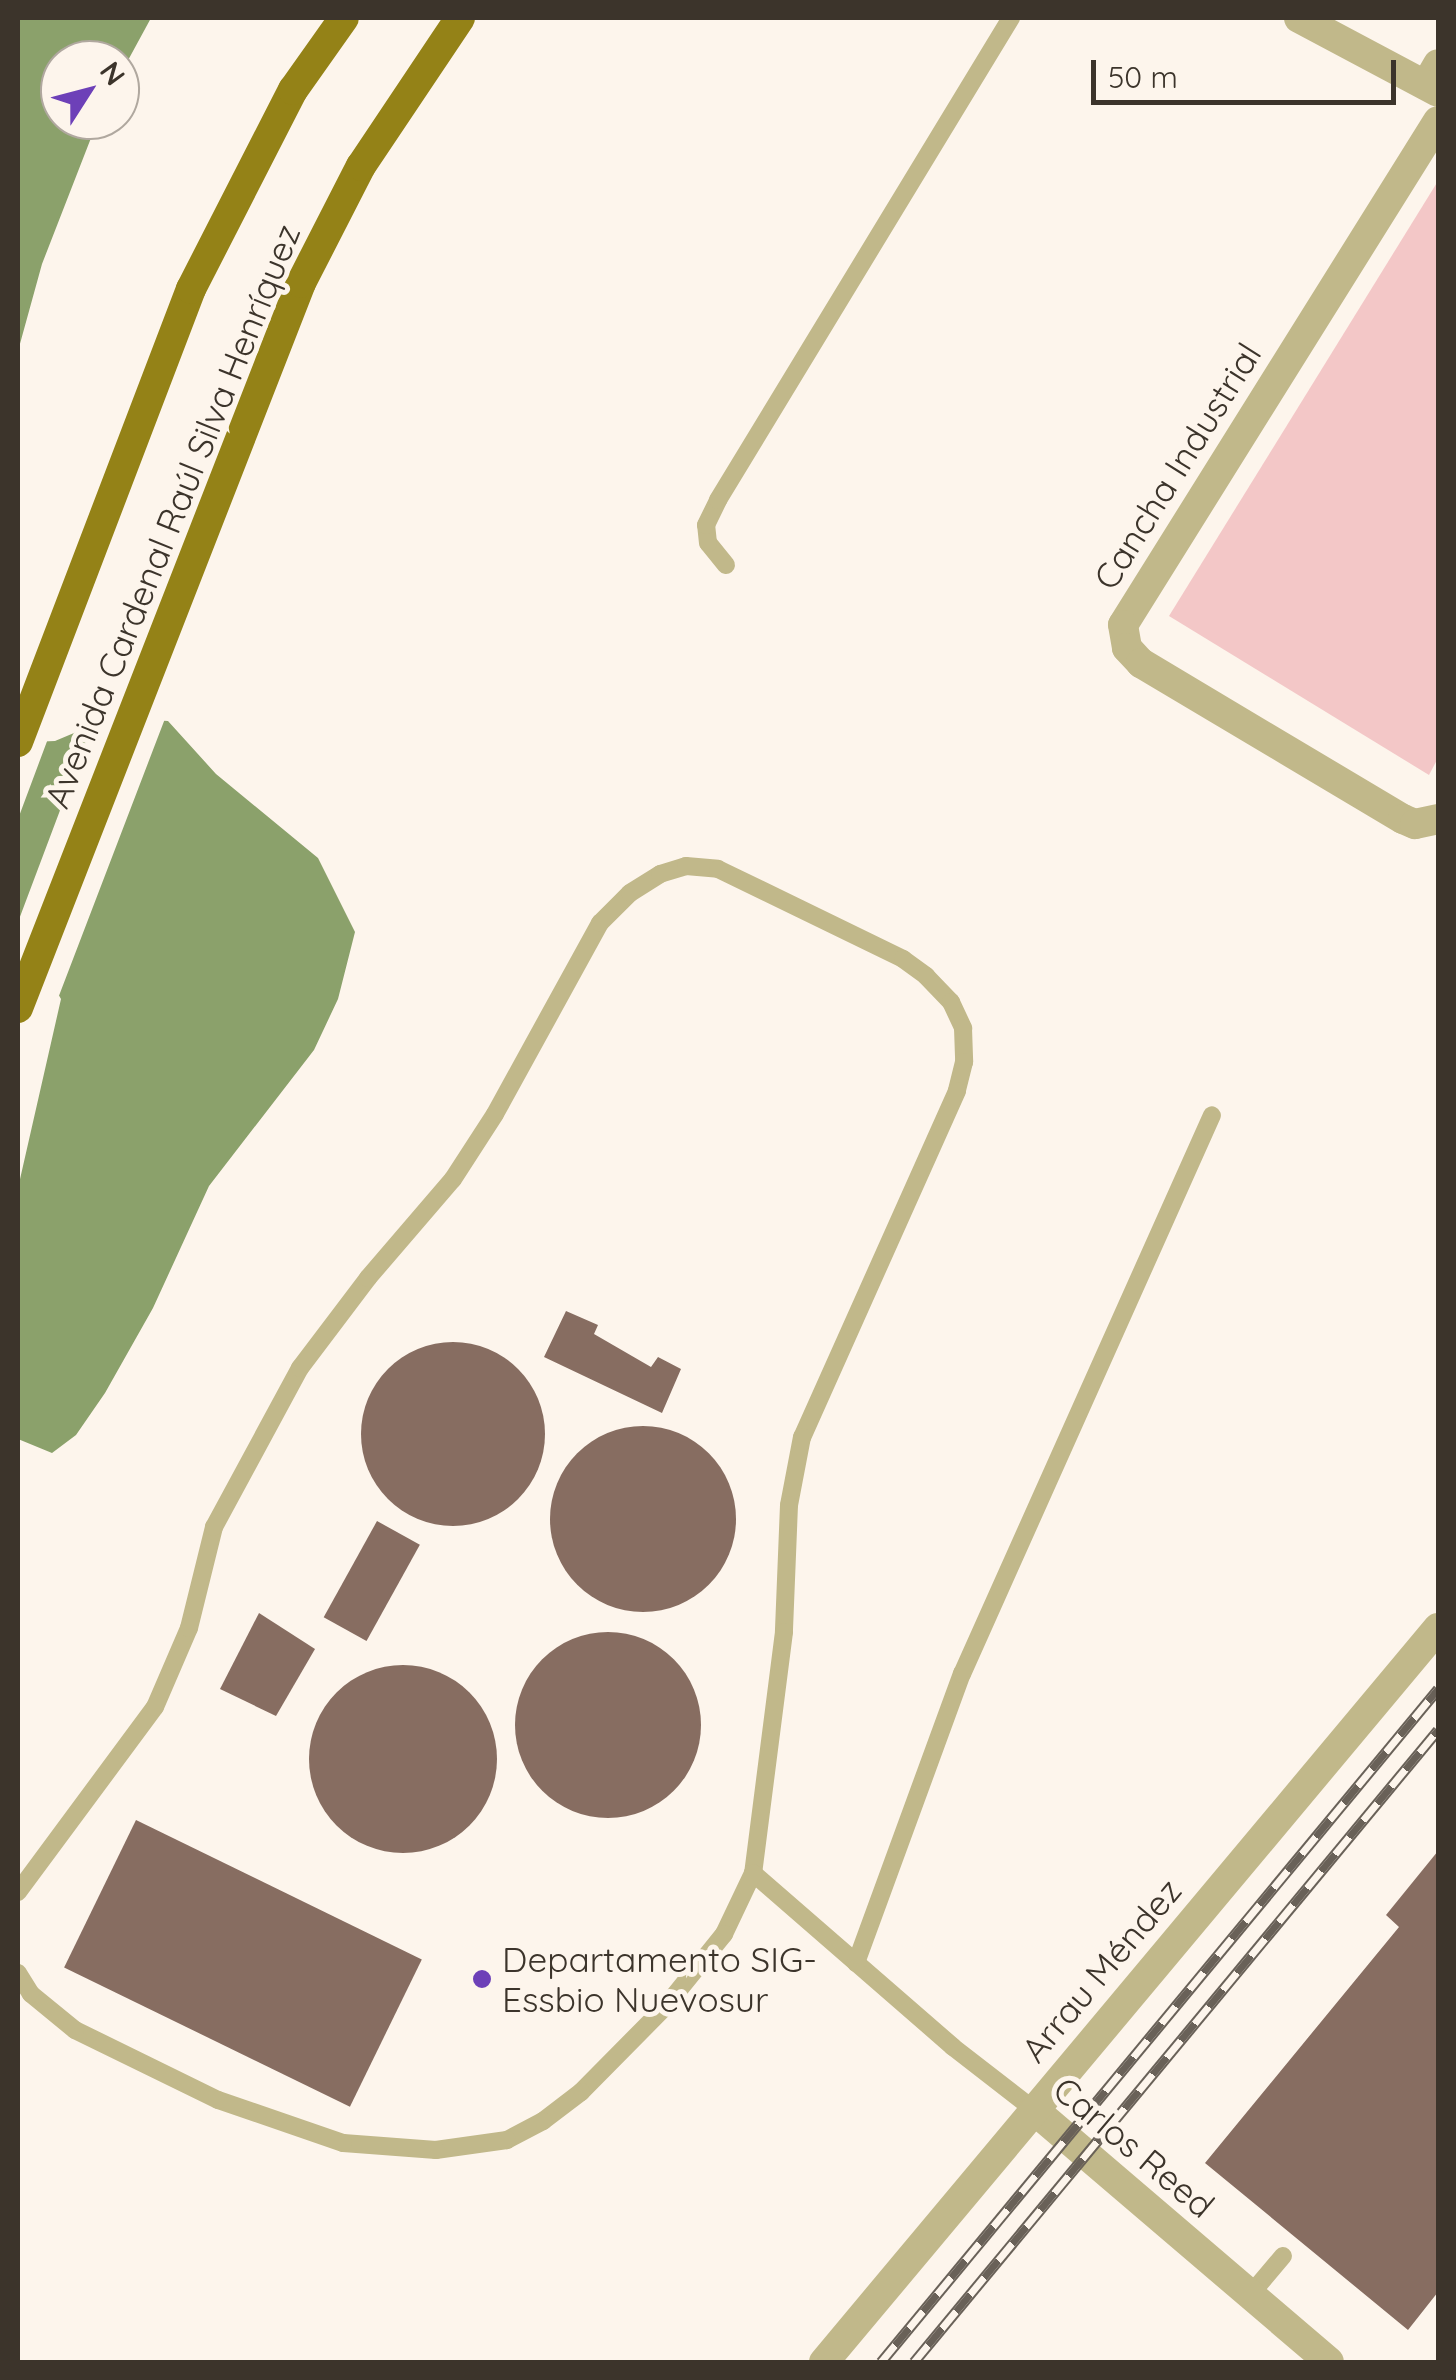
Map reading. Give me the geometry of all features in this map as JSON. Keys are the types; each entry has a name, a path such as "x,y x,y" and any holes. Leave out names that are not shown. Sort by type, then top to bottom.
{"main road":[{"name":"Avenida Cardenal Raúl Silva Henríquez","path":"18,742 142,414 218,232 294,90 344,18"},
{"name":"Avenida Cardenal Raúl Silva Henríquez","path":"18,1008 276,344 330,224 398,106 460,18"}],"street":[{"path":"1300,18 1434,81"},
{"name":"Cancha Industrial","path":"1438,122 1122,625 1127,648 1141,663 1403,820 1416,824 1438,819"},
{"name":"Arrau Méndez","path":"824,2362 1438,1628"},
{"name":"Carlos Reed","path":"1033,2109 1329,2362"}],"lane":[{"path":"726,565 708,543 706,525 718,500 1011,18"},
{"path":"18,1892 155,1707 189,1628 214,1527 300,1368 368,1278 453,1179 495,1114 600,923 645,883 686,866 718,870 904,959 951,1002 963,1028 964,1062 942,1132 802,1437 789,1504 784,1632 752,1873 724,1934 664,2007 580,2092 543,2121 507,2140 478,2148 436,2150 343,2143 218,2100 75,2030 31,1994 18,1973"},
{"path":"856,1963 962,1674 1212,1115"},
{"name":"Carlos Reed","path":"752,1873 1033,2109"},
{"path":"1250,2295 1282,2256"}],"shaded area":[{"path":"18,18 151,18 139,40 40,40 40,140 90,140 42,264 18,351"},
{"path":"1438,181 1438,758 1429,775 1169,616"},
{"path":"135,719 168,721 216,774 318,858 355,932 338,999 314,1050 209,1186 153,1308 105,1393 76,1435 52,1453 18,1439 18,1188 61,999 29,943 18,935 18,729 31,742 55,741 93,725"}],"pier":[{"path":"135,714 166,716 52,1014 55,1000 26,947 18,941 18,922 94,720"},
{"path":"18,724 33,737 49,736 18,819"}],"building":[{"path":"566,1311 598,1325 594,1334 651,1367 658,1357 681,1369 662,1413 544,1357"},
{"path":"453,1342 488,1349 518,1369 538,1399 545,1434 538,1469 518,1499 488,1519 453,1526 418,1519 388,1499 368,1469 361,1434 368,1399 388,1369 418,1349"},
{"path":"643,1426 678,1433 708,1454 729,1484 736,1519 729,1554 708,1584 678,1605 643,1612 608,1605 578,1584 557,1554 550,1519 557,1484 578,1454 608,1433"},
{"path":"377,1521 420,1545 367,1641 324,1617"},
{"path":"259,1613 315,1649 276,1716 220,1689"},
{"path":"608,1632 644,1639 674,1659 694,1689 701,1725 694,1761 674,1791 644,1811 608,1818 572,1811 542,1791 522,1761 515,1725 522,1689 542,1659 572,1639"},
{"path":"403,1665 439,1672 470,1692 490,1723 497,1759 490,1795 470,1826 439,1846 403,1853 367,1846 336,1826 316,1795 309,1759 316,1723 336,1692 367,1672"},
{"path":"136,1820 422,1959 350,2107 64,1967"},
{"path":"1438,1851 1438,2292 1408,2330 1205,2163 1399,1927 1386,1915"}],"railway":[{"path":"881,2362 1438,1689"},
{"path":"914,2362 1438,1730"}],"place":[{"name":"Departamento SIG- Essbio Nuevosur","path":"482,1979"}]}
